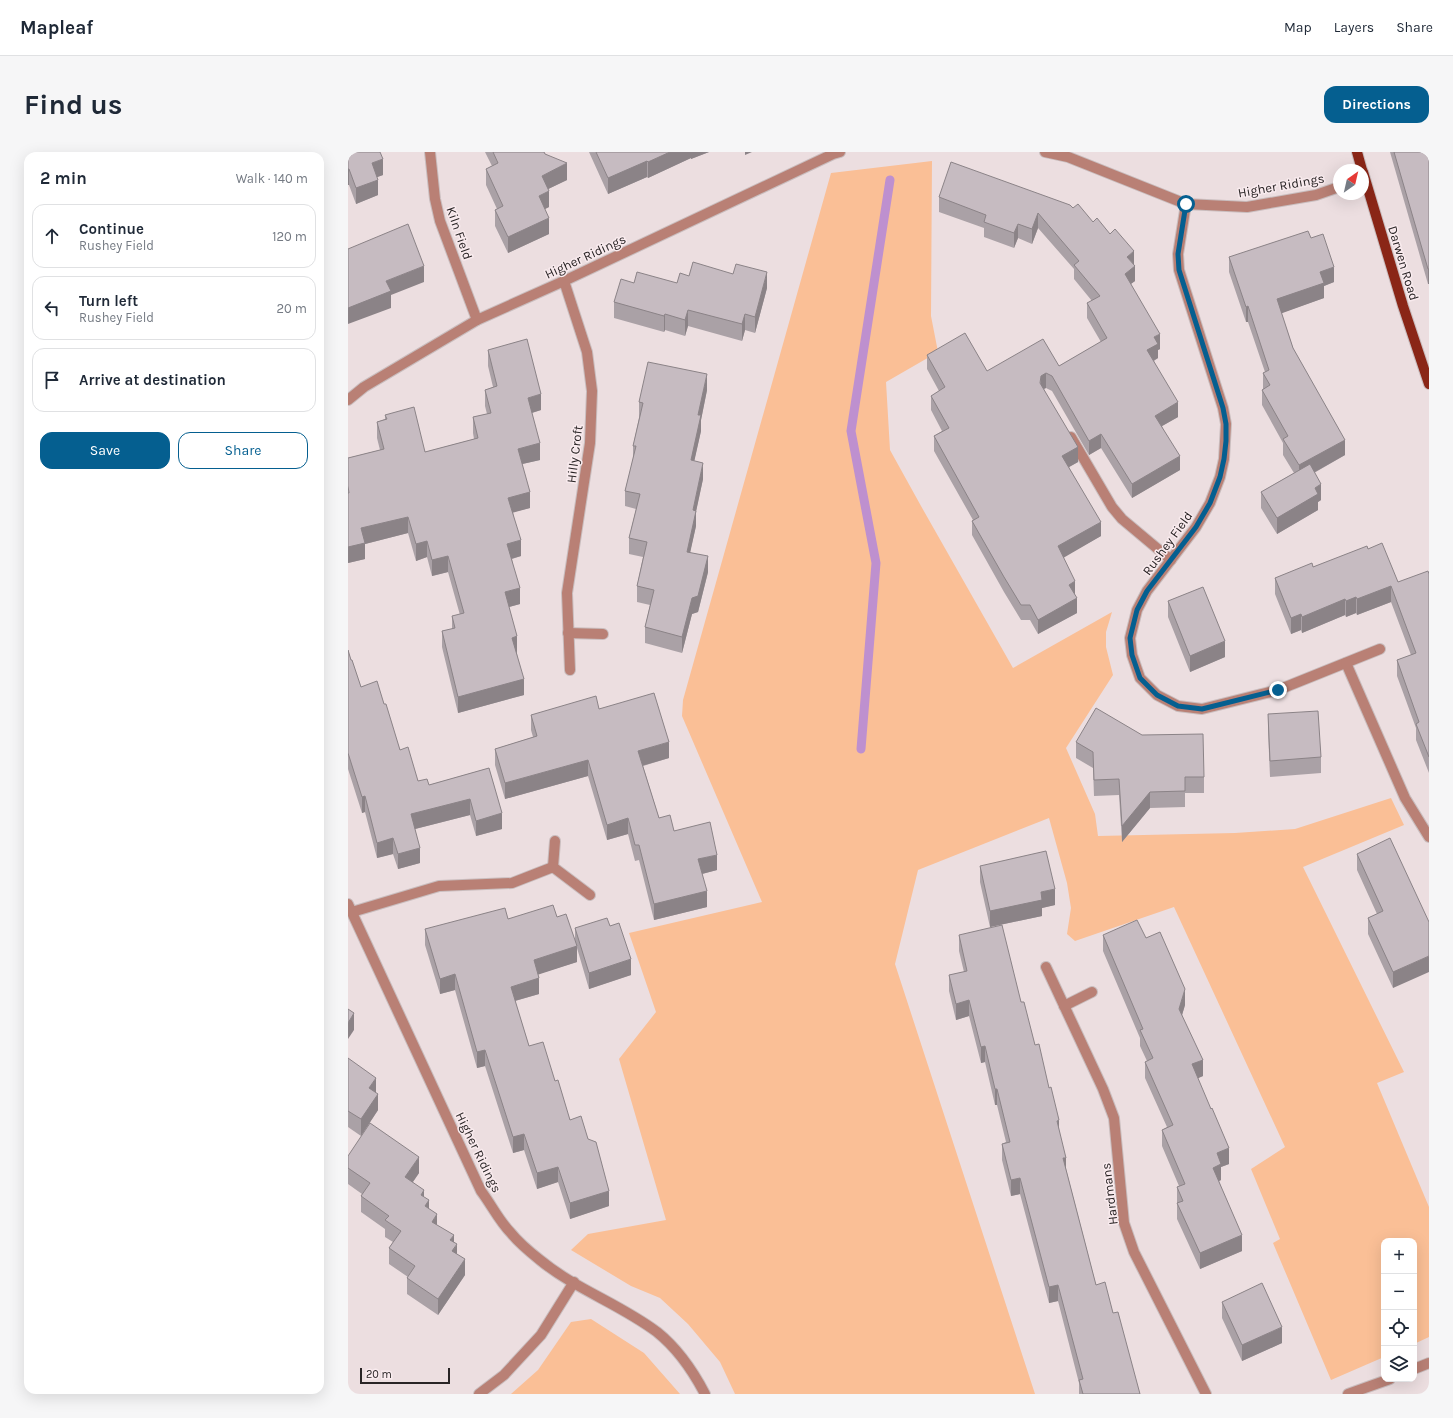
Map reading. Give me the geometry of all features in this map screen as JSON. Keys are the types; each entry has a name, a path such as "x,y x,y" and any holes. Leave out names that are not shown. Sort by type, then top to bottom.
{"main road":[{"name":"Darwen Road","path":"1356,152 1360,164"},
{"name":"Darwen Road","path":"1369,195 1403,306 1429,384"}],"street":[{"name":"Kiln Field","path":"430,152 435,199 440,221 477,320"},
{"name":"Higher Ridings","path":"348,400 364,387 477,320 840,152"},
{"name":"Higher Ridings","path":"1045,152 1069,155 1186,204 1247,207 1316,195 1333,190"},
{"name":"Rushey Field","path":"1186,204 1178,254 1179,270 1223,408 1226,424 1226,441 1222,471 1210,503 1196,527 1147,591 1137,610 1130,638 1132,655 1140,678 1157,695 1178,706 1202,709 1278,690 1380,649"},
{"name":"Hilly Croft","path":"564,281 587,352 592,392 590,443 567,594 570,670"},
{"path":"1066,428 1112,507 1122,520 1171,560"},
{"path":"568,633 603,634"},
{"path":"1346,663 1405,798 1429,837"},
{"path":"555,841 553,867 590,894"},
{"name":"Higher Ridings","path":"553,867 512,883 439,886 350,908 481,1191 510,1233 541,1261 633,1316 658,1333 681,1356 697,1379 705,1394"},
{"name":"Hardmans","path":"1046,967 1103,1089 1114,1118 1124,1222 1134,1252 1206,1394"},
{"path":"1064,1006 1092,992"},
{"path":"479,1394 504,1376 541,1335 574,1282"},
{"path":"1417,1368 1429,1363"},
{"path":"1348,1394 1382,1382"}],"shaded area":[{"path":"932,161 931,316 938,352 886,382 890,450 1013,668 1112,612 1106,632 1106,647 1113,675 1066,748 1095,814 1098,836 1235,833 1295,829 1391,798 1404,825 1303,867 1404,1072 1377,1083 1429,1207 1429,1337 1417,1343 1417,1238 1381,1238 1381,1358 1331,1380 1273,1243 1280,1239 1251,1169 1285,1147 1174,907 1075,941 1067,934 1071,908 1067,883 1049,818 918,870 895,964 1035,1394 735,1394 720,1362 688,1324 660,1298 631,1286 571,1250 588,1234 666,1220 619,1059 656,1012 629,933 762,902 682,716 683,700 831,173"},
{"path":"591,1319 644,1353 680,1394 511,1394 538,1370 571,1322"}],"building":[{"path":"348,152 380,152 383,159 372,163 378,180 356,188 348,169"},
{"path":"493,152 544,152 545,154 567,163 542,176 549,191 539,196 549,218 508,237 495,210 503,206 486,169 498,163"},
{"path":"596,152 670,152 608,178"},
{"path":"1394,152 1429,152 1429,269 1428,269"},
{"path":"951,162 1070,205 1073,208 1078,204 1093,222 1097,218 1110,234 1115,229 1134,251 1127,257 1135,266 1125,274 1160,334 1154,337 1158,344 1147,350 1178,402 1155,416 1180,456 1132,484 1101,434 1089,441 1052,376 1046,373 1041,376 1040,383 1078,447 1062,456 1101,522 1058,546 1075,581 1069,585 1077,598 1038,620 1030,605 1021,605 972,521 979,517 934,436 949,428 931,396 945,387 927,355 965,333 987,371 1043,339 1059,366 1107,338 1087,303 1100,296 1074,265 1079,261 1038,213 1032,229 1018,224 1014,233 984,222 986,215 939,197"},
{"path":"408,224 424,266 386,281 391,291 348,308 348,249"},
{"path":"1308,231 1311,238 1323,234 1334,267 1320,272 1324,283 1277,299 1293,348 1345,440 1299,465 1283,439 1288,436 1262,390 1270,385 1263,373 1269,370 1248,306 1246,307 1229,257"},
{"path":"693,262 733,274 736,264 767,272 755,317 745,314 742,324 688,310 685,320 665,314 664,316 614,302 621,279 634,283 637,272 677,283 680,273 689,276"},
{"path":"527,339 541,394 528,398 540,443 518,449 530,492 508,498 521,540 507,544 520,588 505,592 517,636 512,638 524,679 458,697 442,631 455,628 452,616 464,613 448,556 432,560 427,541 416,544 408,517 361,528 365,543 348,547 348,458 384,449 377,422 387,419 385,415 414,407 425,452 478,438 473,417 491,413 485,390 497,386 488,350"},
{"path":"648,362 707,374 698,415 701,415 691,460 703,463 693,510 696,511 687,552 708,556 698,596 692,598 682,637 645,627 654,590 637,586 647,542 629,538 640,494 625,491 636,446 633,446 643,403 639,402"},
{"path":"1310,464 1321,484 1315,488 1318,494 1277,518 1261,492"},
{"path":"1382,543 1398,582 1428,571 1429,574 1429,757 1416,724 1419,722 1397,660 1416,653 1391,586 1357,599 1356,597 1346,601 1345,599 1302,617 1301,614 1291,618 1275,578 1312,563 1313,567 1367,546 1368,549"},
{"path":"1203,587 1225,641 1190,656 1168,601"},
{"path":"348,650 361,687 377,681 384,704 386,704 400,750 408,747 418,781 427,779 429,785 489,768 502,813 476,821 470,799 411,814 420,848 398,854 393,838 377,843 365,796 362,797 348,753"},
{"path":"654,693 669,742 638,751 659,818 670,815 674,831 710,822 717,855 698,859 707,891 654,904 639,845 635,845 628,818 607,825 588,760 505,783 495,749 537,736 531,715 596,696 599,709"},
{"path":"1096,708 1142,735 1203,734 1204,777 1185,777 1185,791 1150,792 1122,826 1119,779 1094,780 1093,752 1076,742"},
{"path":"1318,711 1321,757 1270,761 1268,714"},
{"path":"1390,838 1429,922 1429,956 1393,972 1368,918 1383,911 1357,854"},
{"path":"1046,851 1055,889 1041,892 1042,900 990,911 980,866"},
{"path":"553,905 557,917 566,914 577,946 534,960 539,978 511,987 529,1046 543,1042 555,1081 558,1080 570,1120 581,1116 588,1139 596,1142 609,1191 570,1203 558,1167 537,1173 524,1134 513,1137 485,1050 477,1052 455,974 440,979 425,929 505,908 508,919"},
{"path":"607,918 610,926 619,923 631,959 589,973 575,928"},
{"path":"1137,920 1146,938 1160,932 1185,989 1179,1009 1203,1060 1192,1064 1229,1148 1217,1153 1221,1164 1213,1168 1242,1235 1200,1253 1177,1203 1183,1201 1177,1187 1185,1184 1162,1130 1173,1125 1145,1062 1153,1058 1140,1030 1143,1029 1103,935"},
{"path":"1002,925 1021,1002 1024,1002 1035,1045 1039,1044 1049,1088 1051,1087 1066,1158 1063,1158 1096,1285 1105,1282 1113,1313 1118,1312 1140,1394 1083,1394 1079,1380 1083,1379 1058,1285 1049,1287 1020,1178 1011,1180 1002,1144 1010,1142 985,1046 981,1047 969,1000 956,1004 949,975 967,971 959,935"},
{"path":"348,1009 354,1013 348,1023"},
{"path":"348,1058 376,1078 369,1088 378,1094 361,1119 348,1111"},
{"path":"370,1123 419,1157 405,1177 424,1190 421,1195 429,1200 425,1206 437,1214 432,1222 454,1235 450,1240 457,1244 452,1251 465,1259 438,1299 407,1278 415,1266 389,1248 401,1231 385,1220 389,1216 361,1196 370,1183 348,1168 348,1156"},
{"path":"1262,1283 1282,1327 1242,1345 1222,1302"}],"waterway":[{"path":"861,749 876,563 851,431 890,180"}],"route":[{"path":"1186,204 1178,254 1179,270 1223,408 1226,424 1224,459 1220,477 1210,503 1196,527 1147,591 1137,610 1130,638 1132,655 1140,678 1157,695 1178,706 1202,709 1278,690"}]}
